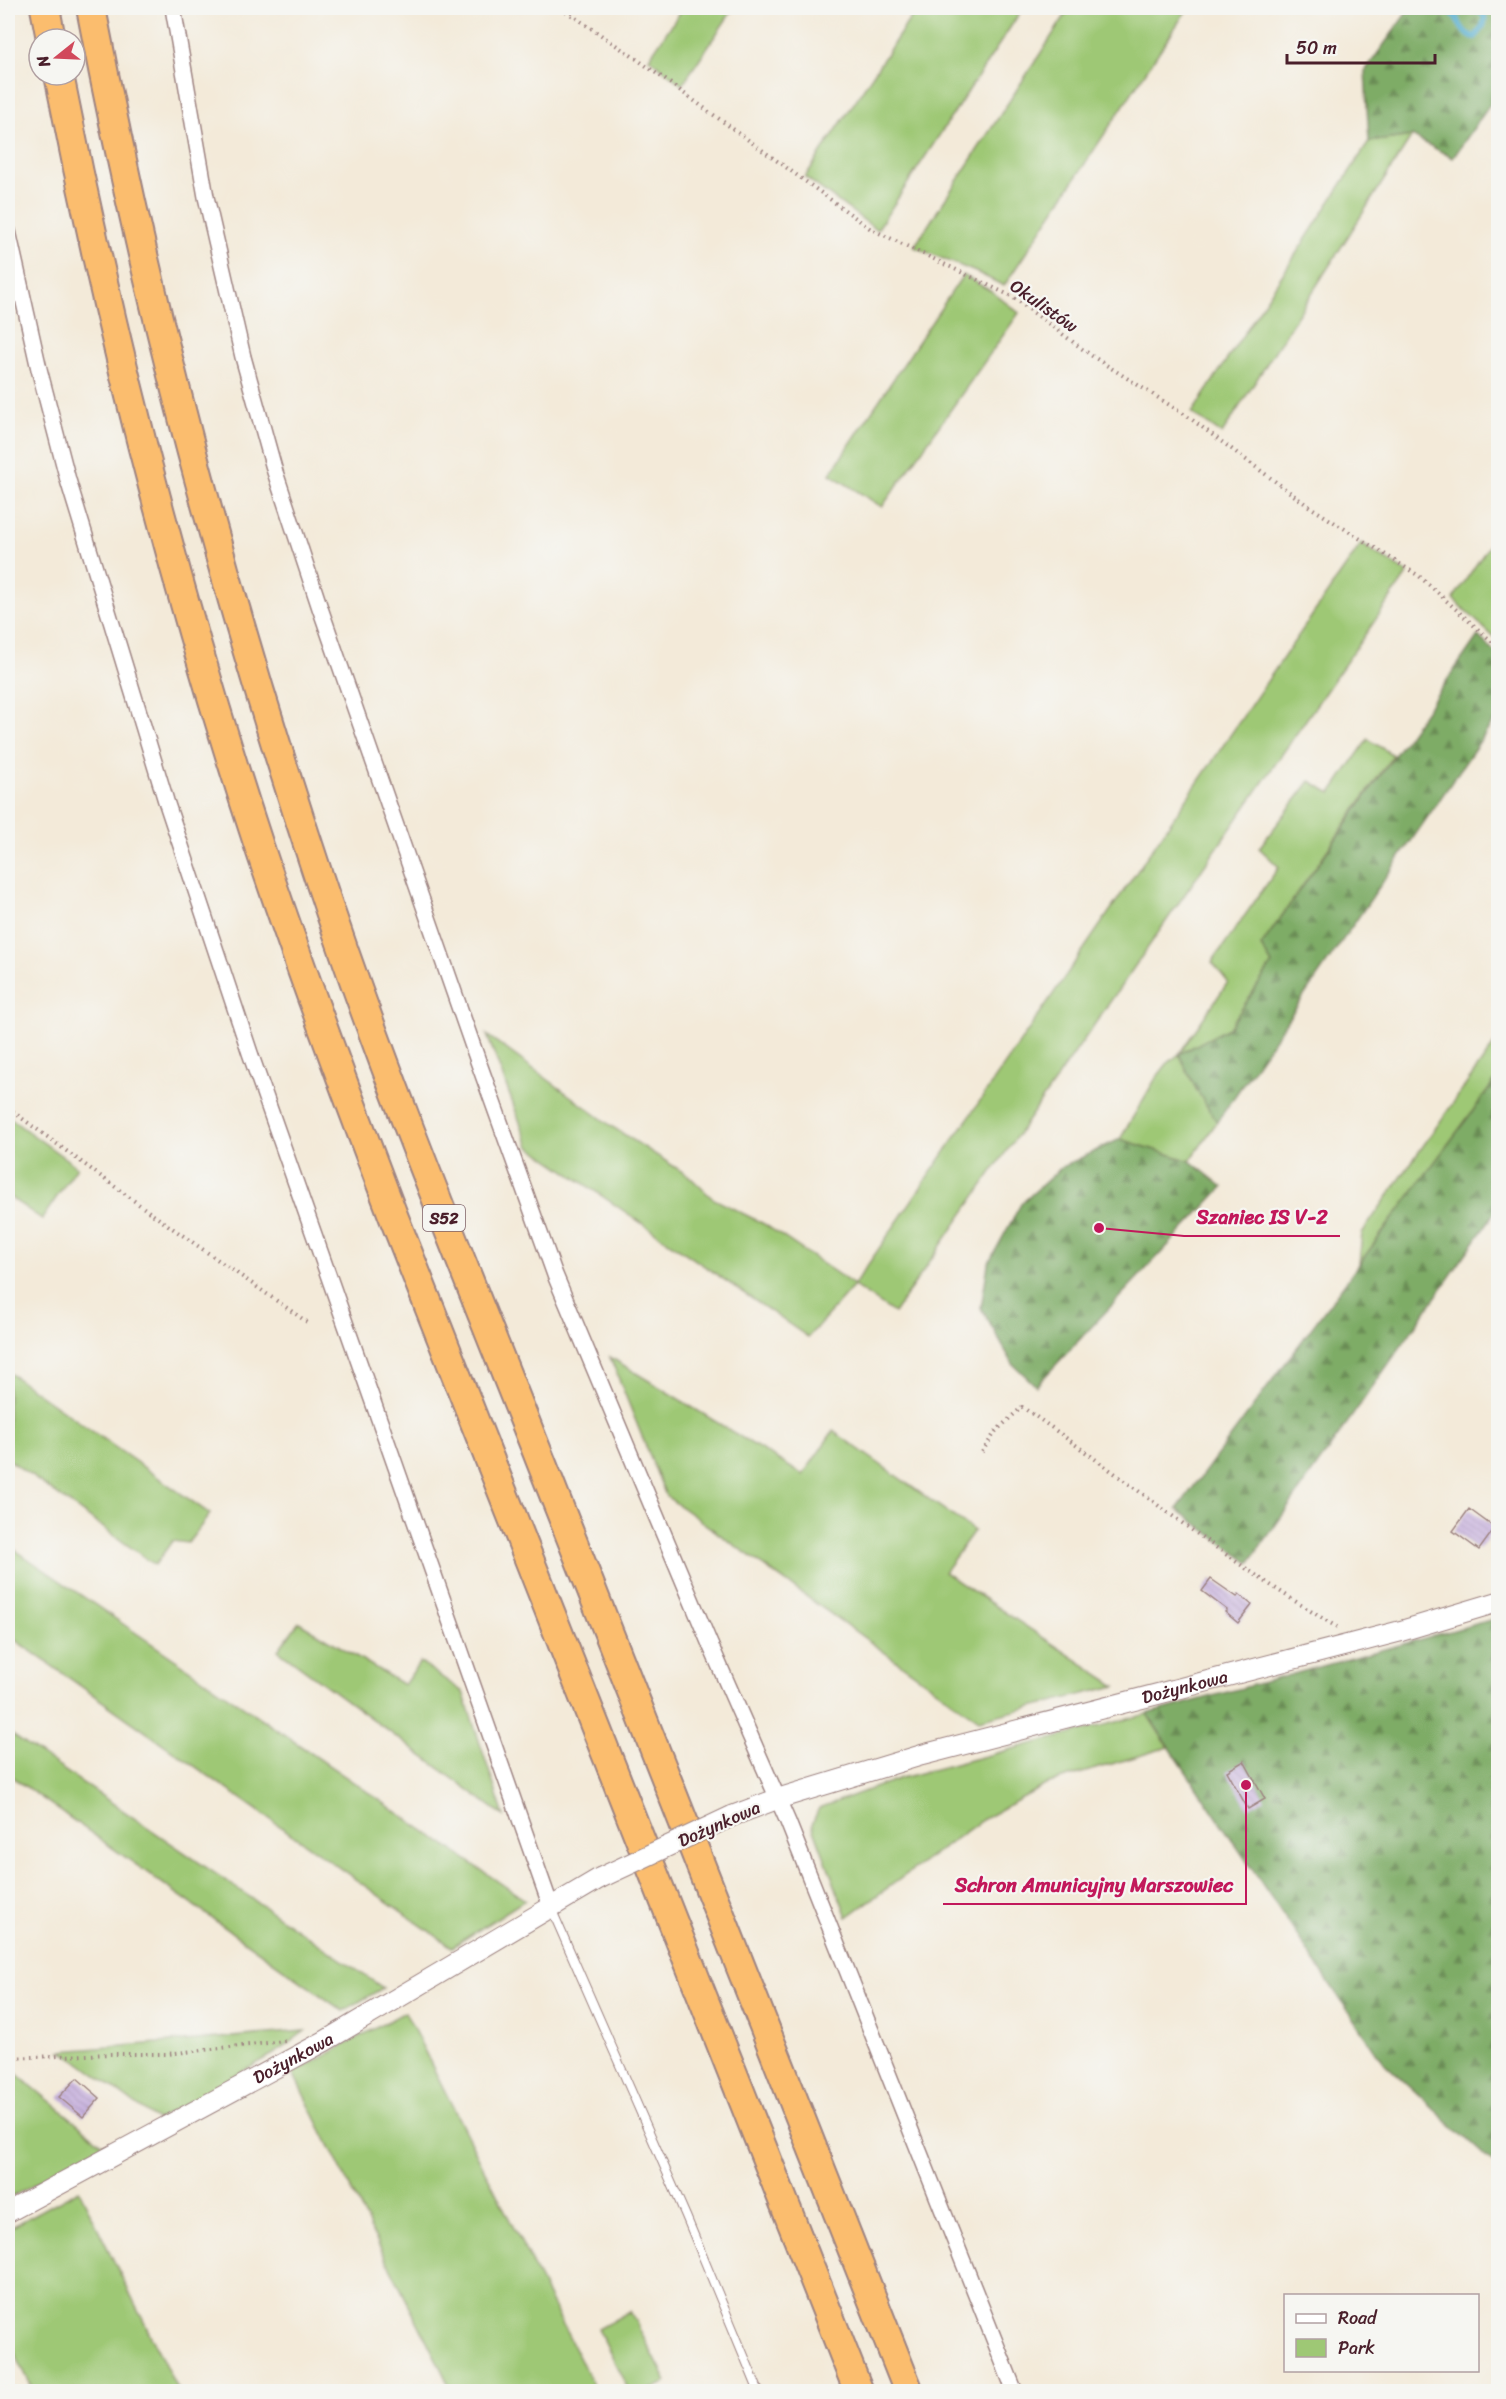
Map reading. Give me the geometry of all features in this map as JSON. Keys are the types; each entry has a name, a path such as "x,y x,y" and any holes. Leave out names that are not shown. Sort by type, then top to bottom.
{"highway":[{"path":"45,8 49,27"},
{"name":"S52","path":"91,8 115,133 186,431 271,728 323,891 416,1147 909,2391"},
{"name":"S52","path":"62,87 104,288 163,525 255,833 292,941 342,1083 390,1208 859,2391"}],"street":[{"path":"173,8 206,197 243,357 275,472 320,608 555,1275 777,1798 1015,2391"},
{"path":"8,231 39,369 68,480 166,801 250,1053 551,1907"},
{"name":"Dożynkowa","path":"8,2212 325,2041 600,1878 732,1816 777,1798 922,1755 1361,1641 1498,1602"}],"lane":[{"path":"551,1907 686,2216 759,2391"}],"path":[{"name":"Okulistów","path":"561,8 638,60 871,229 1011,296 1092,356 1187,416 1307,505 1419,576 1498,647"},
{"path":"8,1107 152,1214 310,1324"},
{"path":"982,1452 996,1431 1022,1407 1276,1589 1361,1641"},
{"path":"8,2058 167,2054 274,2041 325,2041"}],"green space":[{"path":"683,8 734,8 682,85 649,58"},
{"path":"917,8 1023,8 877,230 805,177"},
{"path":"1070,8 1188,8 1004,286 914,247"},
{"path":"1410,8 1498,8 1498,93 1453,158 1412,136 1369,142 1365,71"},
{"path":"1412,136 1222,434 1192,413 1369,142"},
{"path":"963,275 991,291 1019,313 882,507 830,474"},
{"path":"1498,532 1498,641 1453,599"},
{"path":"1361,544 1408,573 894,1313 854,1286 808,1337 529,1146 487,1035 614,1128 689,1176 712,1198 764,1224 854,1285"},
{"path":"1478,636 1498,655 1498,715 1217,1122 1196,1089 1179,1054 1229,1028 1272,964 1261,946"},
{"path":"1368,739 1393,755 1261,946 1272,964 1229,1028 1179,1054 1228,982 1212,962 1279,867 1259,848 1310,781 1331,793"},
{"path":"1498,1039 1498,1077 1359,1264 1362,1233"},
{"path":"1179,1054 1196,1089 1217,1122 1190,1161 1120,1139 1156,1078"},
{"path":"1498,1077 1498,1208 1249,1563 1177,1509"},
{"path":"8,1117 77,1167 42,1219 8,1196"},
{"path":"1120,1139 1190,1161 1223,1187 1036,1386 1013,1364 981,1308 988,1264 1021,1204 1062,1167"},
{"path":"610,1357 803,1475 833,1431 974,1531 944,1572 1116,1686 979,1720 666,1496"},
{"path":"8,1372 210,1514 188,1543 172,1541 155,1565 8,1459"},
{"path":"8,1545 525,1900 452,1947 8,1635"},
{"path":"1498,1618 1498,2168 1382,2061 1147,1714"},
{"path":"299,1622 404,1685 420,1662 463,1692 504,1816 278,1650"},
{"path":"1147,1714 1168,1747 1049,1783 982,1820 847,1917 812,1824 819,1808 901,1778"},
{"path":"8,1732 383,1988 343,2011 8,1774"},
{"path":"405,2012 596,2391 452,2391 293,2073"},
{"path":"305,2031 277,2052 157,2120 61,2051"},
{"path":"8,2067 104,2145 8,2199"},
{"path":"79,2190 178,2391 34,2391 8,2340 8,2229"},
{"path":"630,2311 667,2382 648,2391 629,2391 598,2329"}],"building":[{"path":"1469,1509 1495,1528 1479,1550 1453,1531"},
{"path":"1211,1579 1237,1597 1239,1594 1252,1605 1238,1623 1225,1612 1227,1610 1202,1591"},
{"path":"1244,1761 1265,1799 1248,1809 1227,1771"},
{"path":"77,2078 100,2098 83,2117 59,2097"}],"waterway":[{"path":"1447,8 1465,32 1475,37 1485,19 1482,13 1473,8"}],"place":[{"name":"Szaniec IS V-2","path":"1099,1228"},
{"name":"Schron Amunicyjny Marszowiec","path":"1246,1785"}]}
